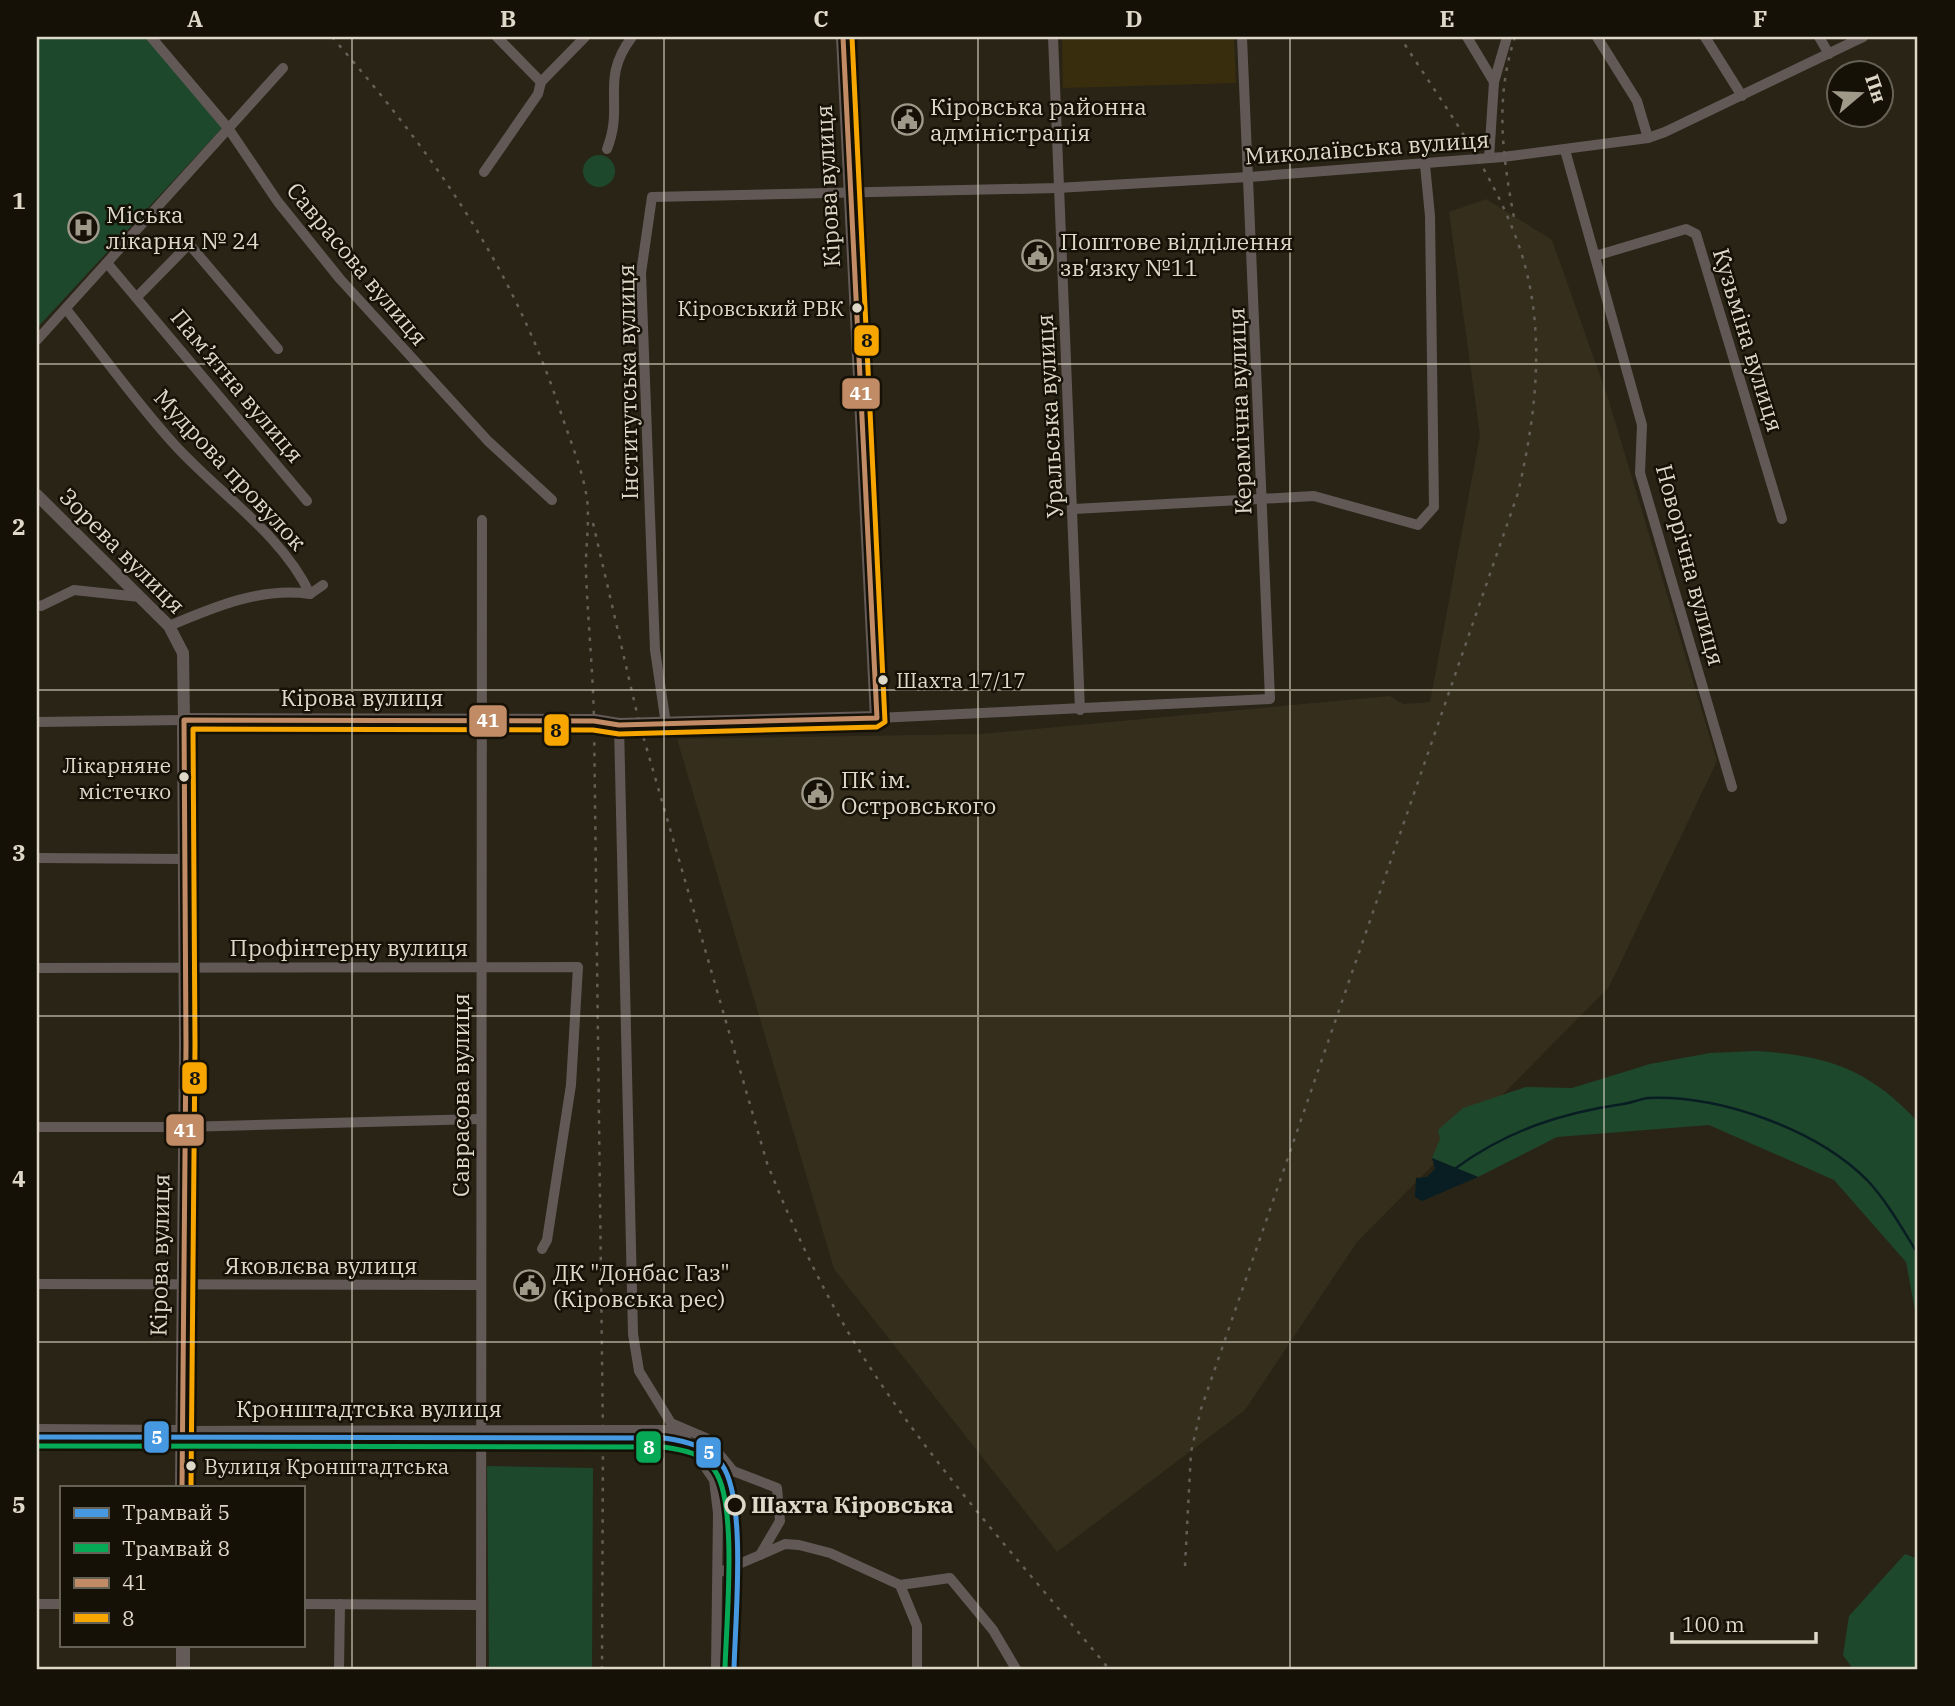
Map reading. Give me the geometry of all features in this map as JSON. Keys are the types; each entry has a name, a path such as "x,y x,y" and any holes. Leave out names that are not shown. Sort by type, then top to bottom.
{"main road":[{"name":"Кірова вулиця","path":"182,1486 185,1286 184,720 593,721 666,724 877,718 843,37"},
{"path":"183,1646 183,1669"}],"street":[{"name":"Саврасова вулиця","path":"151,37 228,128 278,202 340,279 488,441 552,500"},
{"path":"497,37 541,82"},
{"path":"484,172 538,93 541,82 585,37"},
{"path":"607,149 614,132 612,74 621,51 632,37"},
{"name":"Уральська вулиця","path":"1053,37 1080,709"},
{"name":"Керамічна вулиця","path":"1080,709 1269,699 1263,499 1242,37"},
{"path":"1467,37 1494,82"},
{"path":"1489,158 1494,82 1507,37"},
{"path":"1597,37 1637,101 1648,138"},
{"path":"1705,37 1742,96"},
{"path":"1819,37 1829,54"},
{"name":"Миколаївська вулиця","path":"851,193 1057,188 1425,165 1648,138 1863,37"},
{"path":"37,340 283,68"},
{"name":"Новорічна вулиця","path":"1565,150 1642,425 1640,473 1731,788"},
{"path":"1074,509 1314,496 1419,525 1434,507 1430,216 1425,165"},
{"name":"Інститутська вулиця","path":"666,724 655,650 641,273 652,197 851,193"},
{"name":"Кузьміна вулиця","path":"1595,256 1686,229 1696,234 1782,519"},
{"path":"138,296 190,244 278,349"},
{"name":"Пам’ятна вулиця","path":"107,264 138,296 307,501"},
{"name":"Мудрова провулок","path":"66,309 172,441 267,535 303,579 310,594"},
{"name":"Зорева вулиця","path":"37,497 169,625 183,653 184,720"},
{"name":"Саврасова вулиця","path":"481,1669 480,1446 483,1429 479,1285 482,520"},
{"path":"169,625 229,600 289,591 310,594 323,585"},
{"path":"37,605 41,606 74,590 141,597"},
{"path":"877,718 1080,709"},
{"path":"37,722 184,720"},
{"path":"619,724 632,1334 639,1371 671,1423 706,1438 733,1471 777,1488 780,1521 760,1555"},
{"path":"37,858 185,859"},
{"name":"Профінтерну вулиця","path":"37,968 578,967 571,1085 547,1240 542,1249"},
{"path":"37,1127 184,1127 480,1119"},
{"name":"Яковлєва вулиця","path":"37,1284 479,1285"},
{"name":"Кронштадтська вулиця","path":"37,1430 671,1430 684,1436 714,1480 718,1513 718,1573"},
{"path":"716,1669 718,1573 785,1545 830,1553 900,1585 950,1578 993,1630 1016,1669"},
{"path":"900,1585 917,1626 917,1669"},
{"path":"37,1604 60,1604"},
{"path":"304,1604 480,1605"},
{"path":"339,1669 340,1604"}],"shaded area":[{"path":"1062,37 1234,37 1236,83 1063,88"},
{"path":"1486,199 1552,240 1608,398 1717,761 1609,987 1357,1242 1245,1410 1057,1552 834,1269 677,739 980,734 1390,696 1403,704 1430,702 1480,435 1449,212"}],"green space":[{"name":"Міська лікарня № 24","path":"37,37 145,37 222,128 37,328"},
{"path":"599,155 611,159 615,171 611,183 599,187 587,183 583,171 587,159"},
{"path":"1756,1051 1804,1056 1845,1068 1882,1089 1918,1122 1918,1326 1906,1262 1834,1180 1709,1125 1557,1137 1478,1177 1432,1158 1440,1139 1438,1130 1463,1108 1526,1087 1572,1088 1650,1064 1710,1053"},
{"path":"487,1466 593,1468 592,1669 489,1669"},
{"path":"1905,1554 1918,1559 1918,1669 1853,1669 1843,1655 1849,1616"}],"water":[{"path":"1432,1158 1478,1177 1422,1201 1415,1197 1416,1178 1427,1177 1435,1169"}],"waterway":[{"path":"1456,1168 1494,1144 1556,1118 1648,1098 1705,1102 1735,1109 1794,1131 1846,1162 1867,1180 1881,1197 1918,1254"}],"railway":[{"path":"332,37 404,124 436,168 494,260 542,359 576,456 587,499 586,573 594,721 603,1437 602,1669"},
{"path":"1185,1566 1191,1452 1201,1409 1518,493 1530,434 1536,344 1534,314 1522,255 1499,197 1484,170 1400,37"},
{"path":"1515,37 1508,60 1503,107 1504,153 1515,223"},
{"path":"593,523 639,722 767,1163 790,1218 815,1272 844,1324 902,1414 988,1525 1109,1669"}],"tram line":[{"name":"5","path":"37,1437 664,1438 688,1443 710,1453 722,1465 730,1482 735,1505 738,1562 734,1669"},
{"name":"8","path":"37,1446 663,1447 692,1453 705,1460 715,1471 722,1487 726,1510 729,1566 725,1669"}],"transit line":[{"name":"41","path":"182,1486 186,1045 184,720 594,721 619,725 877,718 843,37"},
{"name":"8","path":"191,1486 195,1045 193,729 593,730 619,734 877,727 885,722 852,37"}],"place":[{"name":"Кіровська районна адміністрація","path":"907,120"},
{"name":"Міська лікарня № 24","path":"83,228"},
{"name":"Поштове відділення зв'язку №11","path":"1037,255"},
{"name":"Кіровський РВК","path":"857,308"},
{"name":"Шахта 17/17","path":"883,680"},
{"name":"Лікарняне містечко","path":"184,777"},
{"name":"ПК ім. Островського","path":"818,793"},
{"name":"ДК \"Донбас Газ\" (Кіровська рес)","path":"530,1286"},
{"name":"Вулиця Кронштадтська","path":"191,1466"},
{"name":"Шахта Кіровська","path":"735,1505"}]}
